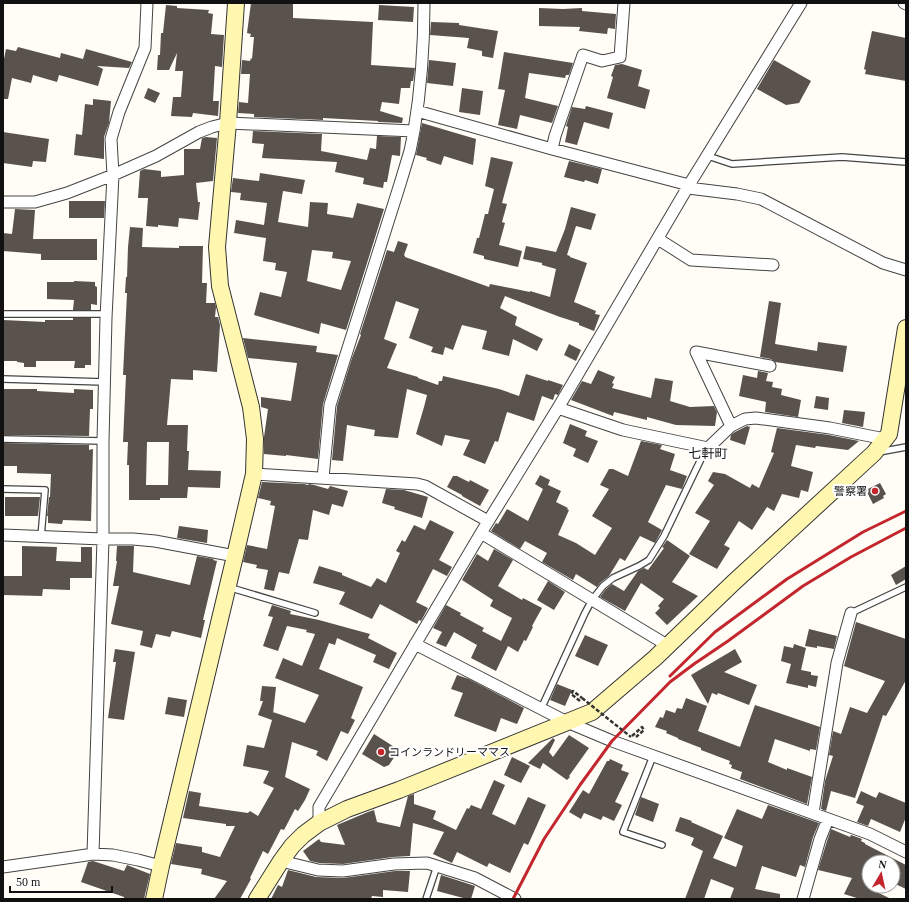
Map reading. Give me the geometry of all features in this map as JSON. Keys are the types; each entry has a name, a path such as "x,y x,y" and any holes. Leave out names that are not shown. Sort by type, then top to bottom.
{"street":[{"path":"93,854 103,539 103,441 106,314 113,175 111,139 119,112 145,48 147,3"},
{"path":"154,899 254,474 255,439 251,407 220,286 217,247 228,123 236,3"},
{"path":"322,478 330,405 410,151 417,110 424,36 424,3"},
{"path":"552,149 555,136 583,55 602,61 620,56 624,3"},
{"path":"319,823 319,807 481,533 558,408 689,187 801,3"},
{"path":"417,110 689,187 761,199 883,263 906,270"},
{"path":"3,202 35,202 67,193 156,156 200,132 228,123 414,131"},
{"path":"658,239 690,260 772,265"},
{"path":"257,899 292,846 303,835 319,823 347,809 399,790 592,712 655,658 667,645 874,453 886,439 889,434 906,328"},
{"path":"731,426 696,352 770,366"},
{"path":"558,408 623,430 708,448 731,426 745,419 756,418 830,428 886,439"},
{"path":"254,474 417,484 425,486 488,522"},
{"path":"481,533 667,645"},
{"path":"3,535 133,539 155,541 235,556"},
{"path":"813,813 838,663 851,613"},
{"path":"415,644 567,722 612,741 870,834 906,852"},
{"path":"802,899 828,819"},
{"path":"3,868 93,854 113,854 161,866"},
{"path":"281,861 318,870 343,871 394,864 427,863 476,878 516,899"}],"lane":[{"path":"708,156 732,164 842,157 906,162"},
{"path":"3,314 106,314"},
{"path":"3,380 105,382"},
{"path":"3,439 103,441"},
{"path":"874,453 906,447"},
{"path":"540,709 592,600 603,586 613,578 649,560 664,536 701,459 708,448"},
{"path":"3,490 45,490 41,537"},
{"path":"228,587 315,613"},
{"path":"851,613 906,587"},
{"path":"653,756 623,832 662,845"},
{"path":"426,899 438,866"}],"path":[{"path":"582,703 571,694 573,691 631,737 642,727 644,730 635,738"}],"building":[{"path":"251,3 293,3 293,18 373,22 371,65 415,68 413,81 411,81 410,88 401,88 399,104 382,102 380,111 403,118 402,123 323,118 323,120 254,117 254,114 238,113 239,102 248,103 250,74 241,74 242,60 250,61 251,58 252,59 254,37 250,37 251,34 247,33"},
{"path":"166,5 177,6 177,8 209,10 208,13 213,14 211,34 224,35 222,67 215,66 213,101 219,101 218,116 193,113 192,117 171,116 173,97 181,97 183,71 175,71 177,53 169,70 157,70"},
{"path":"379,5 414,7 413,22 378,20"},
{"path":"539,8 582,8 582,11 616,14 615,29 608,28 607,34 579,31 580,27 539,26"},
{"path":"431,22 459,23 459,25 498,31 493,58 482,56 482,51 467,48 469,38 430,35"},
{"path":"872,31 906,38 906,81 865,74 866,70 864,69"},
{"path":"18,47 60,58 61,53 83,59 86,49 132,62 129,68 97,66 103,69 98,86 59,75 57,82 33,75 31,83 12,78 8,99 3,99 3,64 6,49 16,51"},
{"path":"504,52 573,63 569,75 566,75 565,78 529,73 525,98 558,106 552,123 520,115 517,129 498,125 505,90 498,89"},
{"path":"429,60 456,63 453,86 427,83"},
{"path":"774,60 811,81 799,103 786,105 757,89"},
{"path":"622,64 642,70 638,86 650,90 645,109 607,98 613,77 611,76 615,65"},
{"path":"148,88 160,93 155,103 144,98"},
{"path":"462,88 483,91 480,115 459,112"},
{"path":"93,99 111,101 109,123 104,137 104,159 74,155 76,134 82,135 85,104 93,105"},
{"path":"586,106 613,113 609,129 584,122 577,145 565,142 568,127 566,126 572,107 585,109"},
{"path":"422,123 476,139 473,165 444,156 441,165 426,160 427,158 416,155"},
{"path":"253,131 322,134 321,151 367,160 370,148 376,149 377,136 401,137 400,156 392,155 387,182 384,182 383,188 363,184 364,178 335,172 337,162 262,158 264,144 252,143"},
{"path":"3,132 49,139 46,162 33,161 32,167 3,163"},
{"path":"202,138 217,138 213,181 196,183 198,202 200,202 198,220 179,218 178,227 158,225 158,227 146,226 148,198 138,198 140,171 144,169 161,171 161,177 184,175 184,149 200,149"},
{"path":"491,157 513,162 502,203 507,204 502,222 505,223 499,245 522,251 518,267 484,259 484,256 473,253 477,238 479,238 485,214 488,214 494,189 485,186"},
{"path":"569,161 602,169 598,184 585,180 584,182 564,177"},
{"path":"260,173 305,180 302,194 283,191 278,222 308,227 310,202 328,203 327,214 353,218 357,203 384,209 346,330 321,323 319,334 254,315 260,292 281,297 287,272 275,270 276,263 263,261 266,238 234,233 236,220 264,225 267,203 240,200 241,193 231,192 233,178 259,181","holes":["312,250 333,252 332,258 351,261 341,290 307,281"]},
{"path":"69,201 105,201 104,218 69,218"},
{"path":"571,207 596,214 591,230 576,226 567,255 587,263 574,302 596,311 595,314 600,315 594,331 579,325 579,323 505,296 500,308 517,317 515,325 543,339 537,351 513,339 509,356 482,349 487,331 462,325 453,350 445,347 443,355 431,352 433,347 409,338 419,309 396,301 384,339 397,344 387,368 418,377 438,385 439,381 442,381 443,376 499,389 519,396 526,374 563,385 558,395 555,394 553,400 542,396 534,421 507,412 498,442 495,441 485,464 463,455 470,440 445,435 442,446 416,434 427,395 407,389 398,438 374,436 375,430 347,425 343,461 332,460 337,406 387,250 394,252 398,241 408,244 404,255 405,257 489,287 490,284 530,291 550,297 556,269 542,265 542,263 523,259 526,246 556,252 565,229"},
{"path":"15,209 35,210 33,239 97,239 97,260 41,260 41,254 3,251 3,233 12,234"},
{"path":"130,227 143,228 142,247 179,248 179,246 203,246 202,283 207,283 206,303 215,303 215,317 218,317 220,325 217,372 193,370 193,380 171,379 167,425 188,425 188,470 221,471 220,488 188,487 187,498 129,500 129,465 127,465 128,442 123,442 126,375 123,375 127,293 125,293","holes":["147,442 169,442 168,485 146,485"]},
{"path":"47,282 95,282 95,286 97,287 97,305 91,304 91,310 73,310 74,300 47,299"},
{"path":"769,301 781,303 775,344 817,351 818,342 847,346 843,372 775,362 771,359 760,357"},
{"path":"73,318 91,318 91,365 85,365 85,368 74,368 75,361 36,361 36,367 24,367 24,363 17,361 3,361 3,320 45,322 45,320 73,320"},
{"path":"243,338 317,346 316,352 338,355 323,404 318,459 264,454 264,437 268,409 261,407 261,397 291,401 297,363 248,358"},
{"path":"569,344 581,350 576,361 564,355"},
{"path":"598,370 615,377 612,383 614,384 612,388 651,398 655,378 673,381 670,401 690,407 714,406 717,412 715,426 676,425 647,417 647,420 614,412 613,416 571,400 582,381 591,384"},
{"path":"758,371 768,373 766,381 773,382 772,387 782,389 781,395 801,400 798,417 765,412 766,402 739,396 743,375 757,378"},
{"path":"3,389 37,389 37,391 74,393 74,389 93,390 93,409 90,409 89,436 3,435"},
{"path":"816,396 829,398 828,410 814,408"},
{"path":"844,410 865,412 863,427 842,423"},
{"path":"570,424 587,431 585,436 598,441 588,463 573,456 576,449 563,443"},
{"path":"747,426 750,427 745,445 730,440 731,435"},
{"path":"777,428 829,435 859,441 848,450 796,445 791,466 813,472 808,492 801,490 799,498 782,494 774,511 767,507 752,530 739,521 724,545 730,548 717,569 689,554 710,521 695,513 714,485 708,481 713,472 725,474 750,488 752,484 759,488 774,453 771,452"},
{"path":"641,441 662,445 660,449 675,454 670,470 687,476 682,489 666,485 648,522 662,530 655,543 640,536 625,561 620,558 609,576 597,587 576,574 573,580 542,562 547,553 525,541 520,549 491,531 496,523 498,524 507,509 528,521 543,489 535,484 540,475 550,480 548,485 561,491 556,502 569,510 558,535 576,543 595,555 612,528 592,516 609,489 600,485 609,469 613,469 628,476"},
{"path":"3,443 89,445 89,450 93,449 91,521 63,520 62,524 48,523 47,516 51,474 17,473 17,466 3,466"},
{"path":"453,476 457,476 469,482 470,480 489,490 480,506 447,487"},
{"path":"262,482 309,484 328,489 330,486 348,491 343,507 332,504 329,515 313,510 308,540 299,539 289,574 279,572 274,591 264,589 268,570 256,568 257,565 243,562 247,545 267,549 275,506 270,505 271,501 258,498"},
{"name":"警察署","path":"880,483 886,494 883,496 884,498 873,504 866,490"},
{"path":"386,489 404,490 428,497 422,518 394,509 395,507 382,503"},
{"path":"5,497 40,497 38,516 5,516"},
{"path":"430,520 454,532 439,560 452,567 447,576 433,569 416,602 428,608 421,621 419,620 417,624 380,604 372,619 339,604 345,592 313,583 319,566 342,573 342,575 371,587 377,578 386,583 400,553 396,551 402,540 405,542 414,525 425,530"},
{"path":"179,526 208,530 207,543 177,538"},
{"path":"667,540 690,556 672,582 698,596 667,625 655,613 660,608 658,606 664,599 641,583 625,611 600,597 612,584 624,591 638,571 644,568 648,570 664,548 662,547"},
{"path":"22,546 57,547 56,561 81,562 81,547 92,547 92,578 70,578 70,590 43,589 42,596 3,595 3,576 22,576"},
{"path":"117,546 134,546 133,572 190,585 197,556 214,559 213,560 217,561 203,620 205,620 201,638 172,631 170,637 156,634 152,648 140,645 143,631 111,624 119,586 113,586 117,561"},
{"path":"494,549 513,560 498,586 522,600 523,598 542,608 526,641 524,640 518,652 508,646 496,671 471,658 477,645 454,632 446,647 436,643 442,632 433,628 446,605 461,613 460,615 484,628 482,631 501,641 512,618 490,606 493,600 462,580 477,554 488,561"},
{"path":"906,566 906,579 896,585 891,575"},
{"path":"548,581 565,592 554,610 537,600"},
{"path":"272,605 291,611 290,614 319,620 370,634 368,638 397,653 389,669 373,662 376,655 337,638 335,645 329,643 319,669 363,687 351,718 355,720 348,734 341,731 327,761 316,755 318,751 292,742 285,777 310,789 305,800 298,811 295,809 284,830 281,829 268,854 263,851 250,878 251,879 240,899 214,899 227,881 201,874 202,869 171,864 176,843 202,847 202,852 220,857 235,826 226,826 226,824 183,818 189,791 201,793 199,806 248,813 250,811 258,816 274,788 263,783 269,771 243,766 247,745 264,748 272,720 258,715 263,701 260,701 262,686 276,687 273,712 305,723 319,695 275,678 283,658 302,666 315,634 306,632 307,630 287,626 278,651 263,646 273,617 268,616"},
{"path":"856,622 906,639 906,680 886,716 883,715 855,798 831,791 826,811 821,809 825,781 833,756 829,755 833,731 841,734 850,707 867,713 885,681 844,666"},
{"path":"809,629 837,636 834,649 817,646 817,648 805,646"},
{"path":"585,635 608,645 598,666 575,656"},
{"path":"794,644 806,648 801,670 811,672 811,675 818,676 816,687 808,685 808,688 786,683 791,664 781,661 784,646 793,648"},
{"path":"115,649 135,652 124,720 108,718 116,662 113,662"},
{"path":"735,649 742,662 724,672 757,685 749,705 718,693 717,695 712,693 708,704 691,675"},
{"path":"457,675 469,679 524,708 517,724 501,718 496,732 454,716 463,693 451,689"},
{"path":"557,684 572,690 565,706 550,700"},
{"path":"168,697 187,700 184,717 165,714"},
{"path":"686,698 707,706 698,731 740,747 755,705 820,727 816,750 810,749 810,751 775,739 768,762 787,770 787,768 812,777 807,804 740,779 742,772 731,768 732,765 729,764 730,761 701,750 701,748 666,733 667,731 655,727 660,717 663,718 666,710 675,713 677,708 682,709"},
{"name":"コインランドリーママス","path":"374,734 399,750 389,765 384,767 362,754"},
{"path":"569,735 589,748 567,780 543,763 540,769 528,763 553,738 555,740 549,752 553,757"},
{"path":"512,757 530,766 521,783 504,775"},
{"path":"610,759 623,765 621,770 629,773 615,802 622,805 614,821 603,816 601,820 584,813 581,819 569,812 583,790 589,794 607,761"},
{"path":"494,780 505,785 492,814 515,825 528,797 546,805 528,845 524,843 510,873 489,863 487,867 457,852 452,863 433,854 444,832 413,823 410,856 343,864 319,863 310,861 303,851 319,839 321,842 345,845 337,825 374,810 377,822 400,827 408,796 414,794 414,804 436,811 433,819 456,830 467,808 469,809 471,805 481,809"},
{"path":"861,791 876,798 879,792 906,803 906,817 900,832 871,819 868,826 857,822 864,806 856,803"},
{"path":"641,797 659,804 653,822 635,815"},
{"path":"768,805 819,823 813,837 805,867 800,865 796,877 762,866 755,889 780,894 780,899 730,899 734,888 711,879 704,899 685,899 703,851 691,845 694,838 675,831 680,817 723,836 713,858 736,867 743,846 724,838 737,809 762,819"},
{"path":"831,829 850,837 851,835 862,839 861,841 865,844 885,854 861,854 861,894 881,894 891,899 860,899 844,894 852,878 818,870"},
{"path":"93,861 124,871 127,865 150,874 144,899 124,899 124,897 81,882 88,862"},
{"path":"901,862 906,865 906,889 901,887"},
{"path":"288,870 316,877 343,878 395,871 410,871 408,892 383,890 383,897 372,896 371,899 271,899 278,885 282,887"},
{"path":"441,875 475,886 471,899 437,891"}],"railway":[{"path":"670,676 715,632 787,579 863,532 906,511"},
{"path":"513,899 544,839 580,785 612,741 670,682 803,586 851,557 906,528"}],"place":[{"name":"警察署","path":"875,491"},
{"name":"コインランドリーママス","path":"381,752"}],"district":[{"name":"七軒町","path":"708,453"}]}
